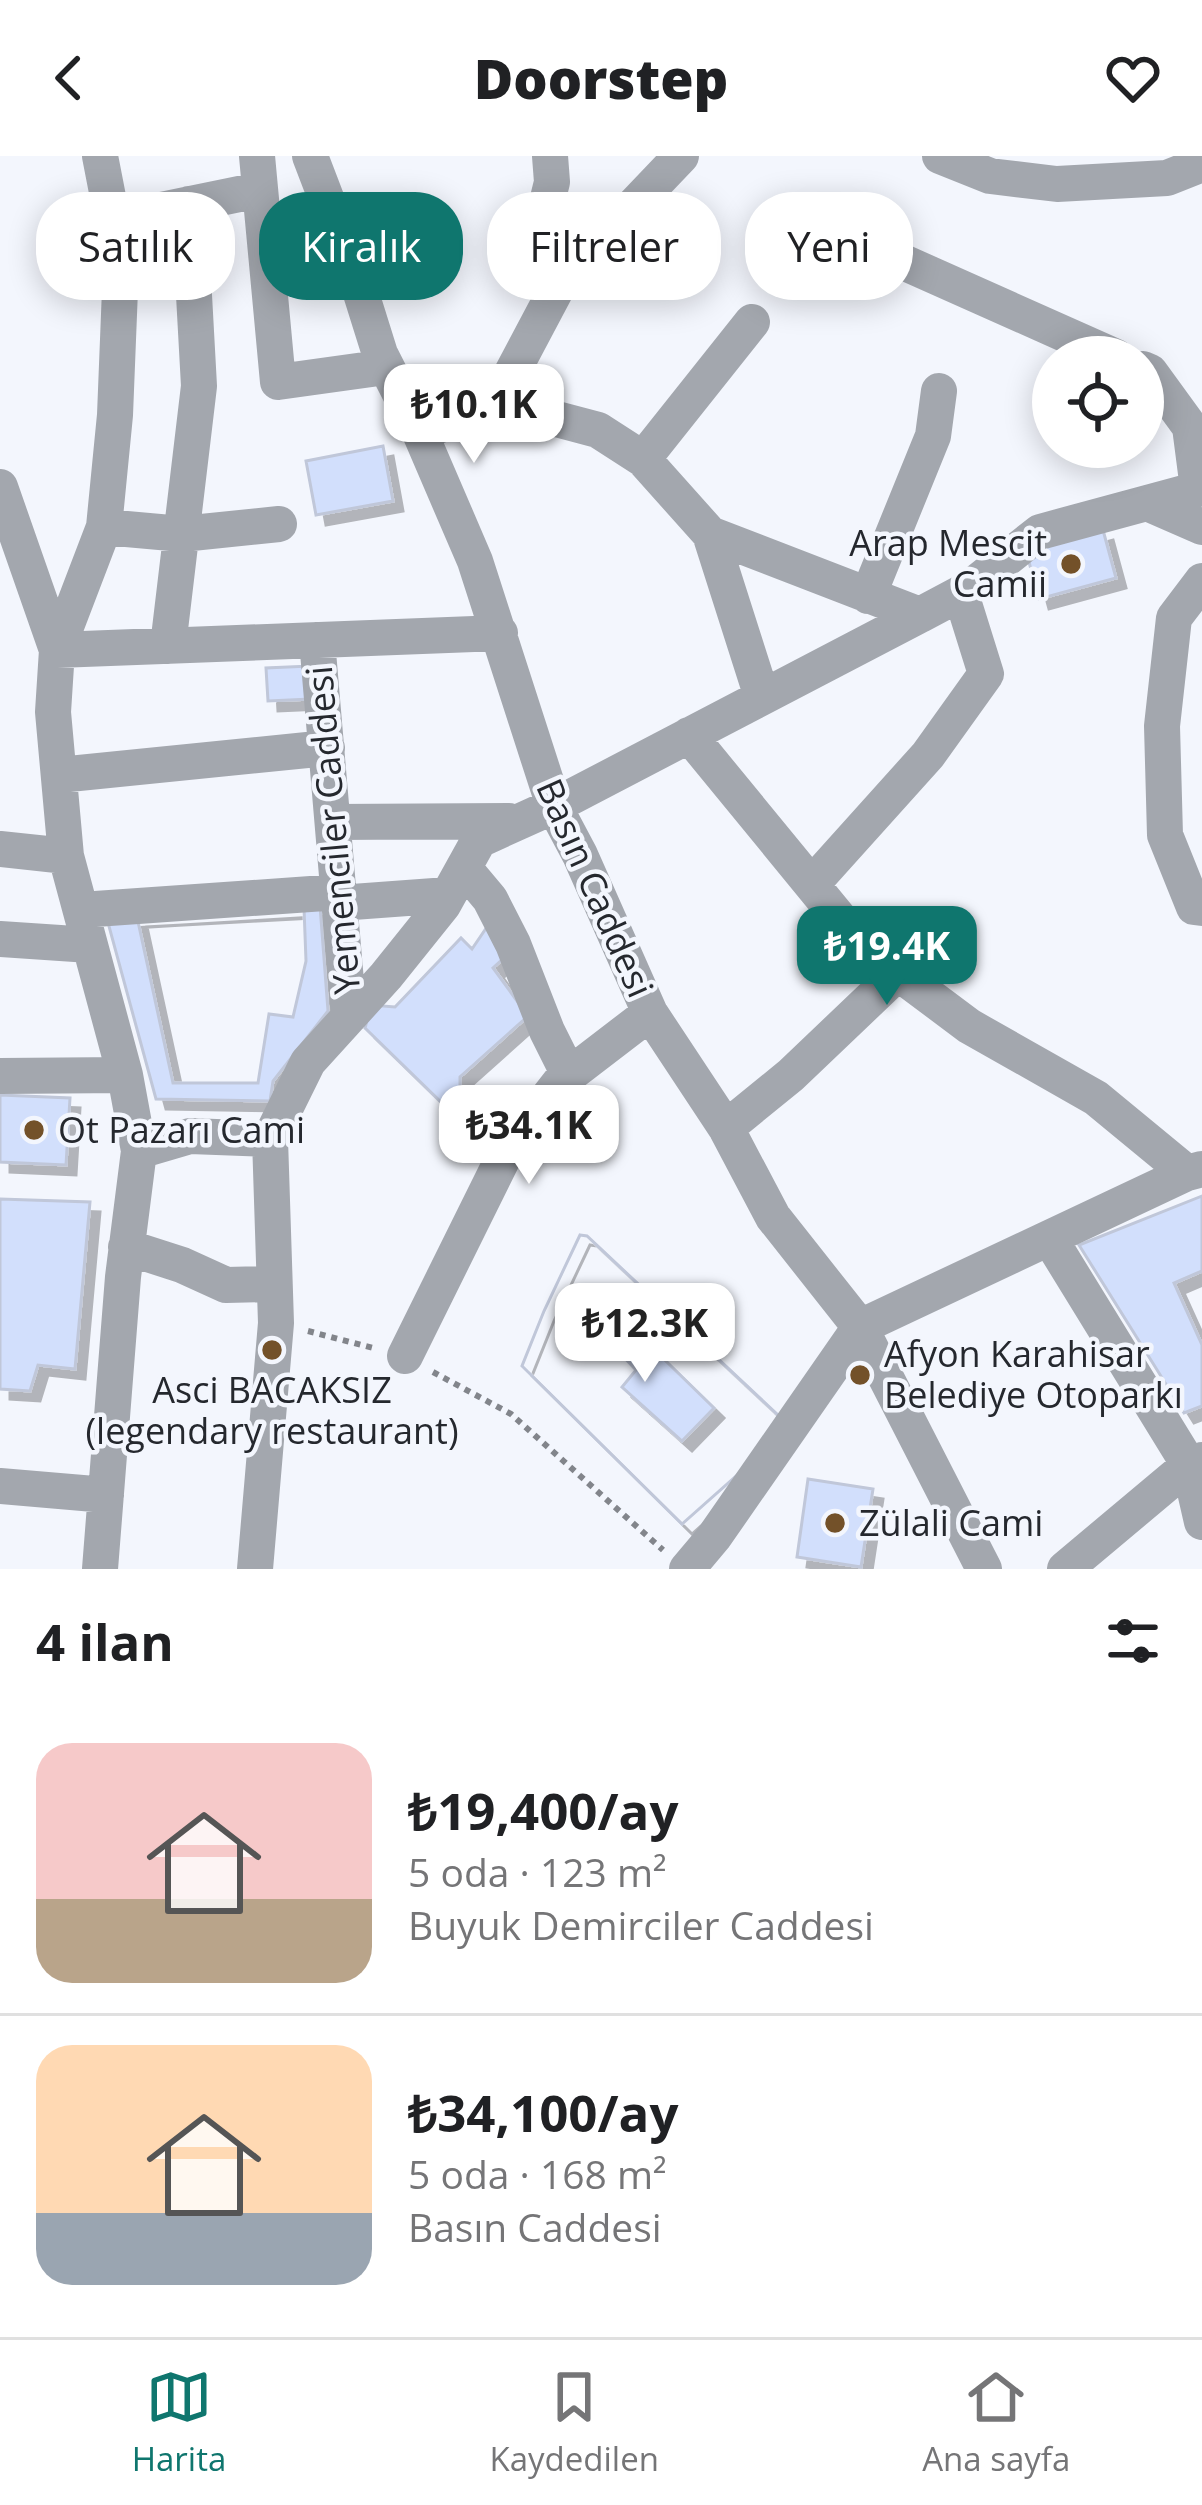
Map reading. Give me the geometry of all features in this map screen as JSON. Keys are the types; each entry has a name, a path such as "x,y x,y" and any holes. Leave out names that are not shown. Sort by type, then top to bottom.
{"street":[{"path":"100,156 107,192"},
{"name":"Basın Caddesi","path":"310,156 380,354 420,433 500,633 537,813 580,855 650,1013 726,1128 772,1217 860,1327 984,1569"},
{"path":"550,156 550,192"},
{"path":"647,192 681,156"},
{"path":"940,156 990,176 1057,184 1185,178 1202,164"},
{"path":"216,192 258,173 278,382 386,367"},
{"path":"913,266 1069,336"},
{"path":"100,1569 126,1247 139,1151 124,1075 66,856 53,712 57,650 104,527 120,300"},
{"path":"168,646 200,386 195,300"},
{"path":"496,403 551,300"},
{"path":"643,459 752,322"},
{"path":"868,596 933,436 939,391"},
{"path":"349,1017 456,882 479,840 961,594 1040,532 1200,488 1190,427 1164,391"},
{"path":"420,433 496,403 598,430 643,459 710,534 762,697"},
{"path":"0,488 57,650"},
{"path":"1147,502 1202,527"},
{"path":"104,527 182,533 279,524"},
{"path":"710,534 920,615"},
{"path":"1202,580 1174,618 1162,726 1165,836 1193,907 1202,908"},
{"path":"812,884 928,754 986,674 961,594"},
{"path":"57,650 500,633"},
{"name":"Yemenciler Caddesi","path":"255,1569 277,1323 270,1139 308,1062 349,1017 317,640"},
{"path":"680,1567 714,1537 860,1327 1194,1171 1096,1098 968,1026 862,946 689,735"},
{"path":"59,775 326,748"},
{"path":"333,822 537,813"},
{"path":"0,849 66,856"},
{"path":"0,939 456,882 490,899 569,1075"},
{"path":"726,1128 791,1076 899,972"},
{"path":"405,1356 507,1150 560,1082 650,1013"},
{"path":"0,1076 124,1075"},
{"path":"139,1151 190,1136 270,1139"},
{"path":"1050,1239 1196,1463 1202,1522"},
{"path":"126,1247 226,1286 273,1284"},
{"path":"1065,1569 1196,1463"},
{"path":"0,1486 106,1496"}],"path":[{"path":"277,1323 405,1356 512,1414 680,1567"}],"building":[{"path":"383,446 393,501 316,515 306,461"},
{"name":"Arap Mescit Camii","path":"1103,530 1116,578 1039,599 1026,551"},
{"path":"310,666 311,699 268,701 266,668"},
{"path":"320,906 328,1011 273,1081 270,1101 156,1099 107,919"},
{"path":"304,908 306,961 293,1017 269,1014 258,1083 173,1083 137,917"},
{"path":"489,924 506,956 493,968 528,1016 460,1077 460,1088 441,1102 365,1028 371,1005 395,1007 461,938 472,949"},
{"name":"Ot Pazarı Cami","path":"0,1095 70,1098 66,1165 0,1162"},
{"path":"1202,1196 1202,1271 1174,1283 1202,1345 1202,1406 1184,1413 1079,1245"},
{"path":"0,1199 90,1202 75,1369 38,1365 30,1391 0,1389"},
{"path":"580,1235 587,1236 778,1415 770,1446 682,1524 522,1366","holes":["595,1292 714,1408 682,1441 622,1387 636,1370 581,1312"]},
{"path":"580,1235 587,1236 778,1415 770,1446 682,1524 522,1366"},
{"name":"Zülali Cami","path":"808,1479 873,1489 861,1567 797,1557"}],"place":[{"name":"Arap Mescit Camii","path":"1071,564"},
{"name":"Ot Pazarı Cami","path":"34,1130"},
{"name":"Asci BACAKSIZ (legendary restaurant)","path":"272,1350"},
{"name":"Afyon Karahisar Belediye Otoparkı","path":"860,1375"},
{"name":"Zülali Cami","path":"835,1523"}]}
